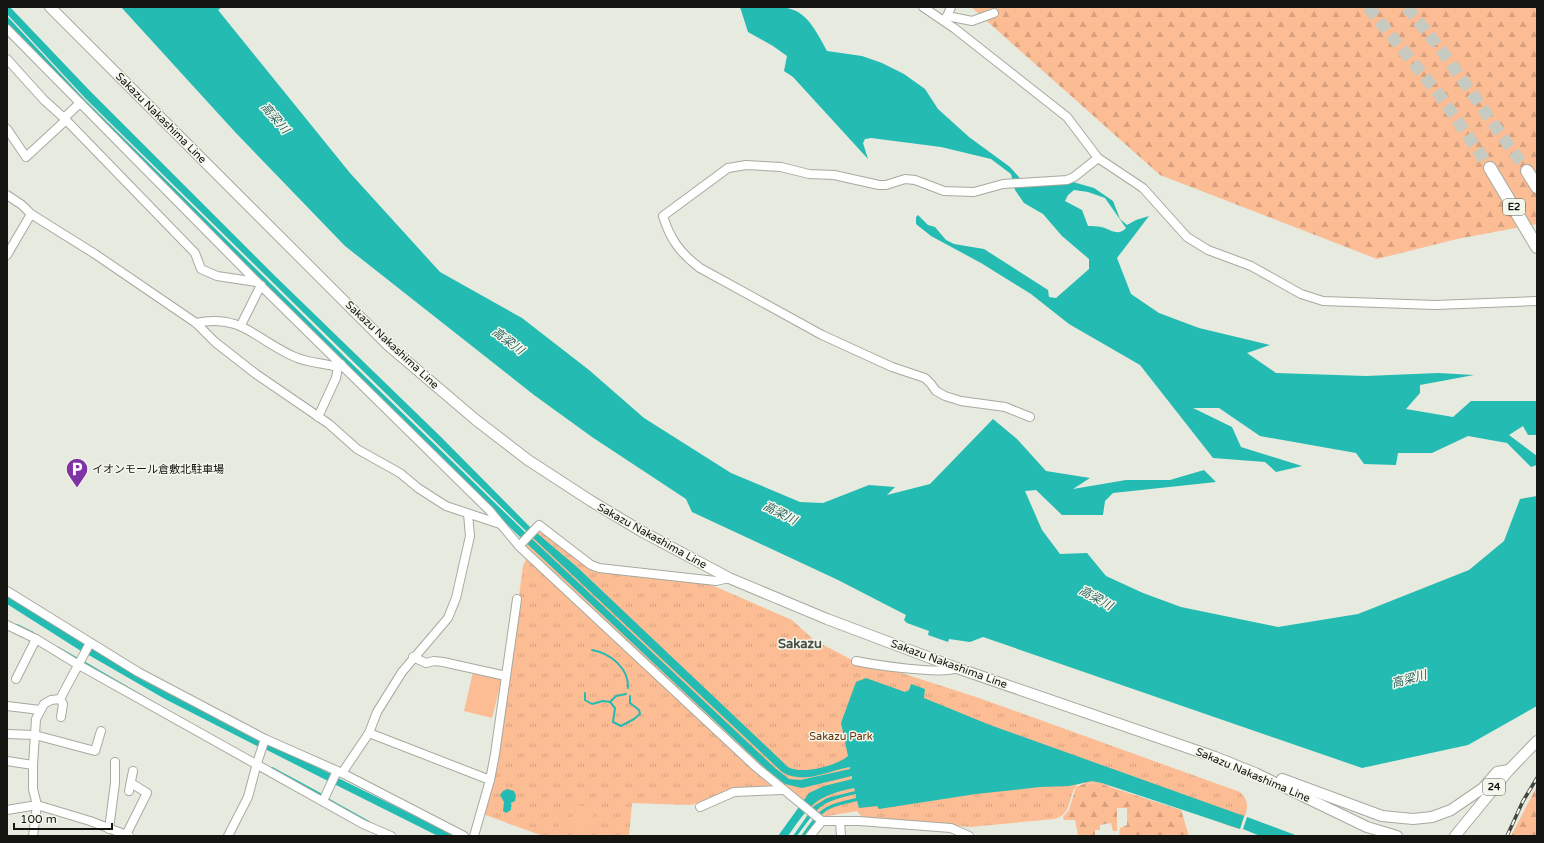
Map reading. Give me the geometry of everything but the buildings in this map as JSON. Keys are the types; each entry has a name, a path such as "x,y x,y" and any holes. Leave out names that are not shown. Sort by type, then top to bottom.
{"highway":[{"name":"E2","path":"1490,168 1537,247"},
{"path":"1527,171 1537,187"}],"main road":[{"name":"Sakazu Nakashima Line","path":"50,7 390,346 451,400 528,460 591,501 642,531 729,578 827,619 957,668 1225,761 1310,799 1367,827 1397,836"},
{"name":"24","path":"1455,836 1509,770 1537,741"},
{"path":"1225,761 1279,777 1382,816 1397,819 1432,817 1451,810 1483,788 1497,772 1509,770"}],"street":[{"path":"923,7 946,19 1067,117 1098,158 1143,188 1177,226 1199,245 1251,266 1309,297 1332,302 1435,305 1537,301"},
{"path":"946,19 951,7"},
{"path":"946,19 972,21 994,14"},
{"path":"7,29 339,365 489,510 500,524 751,762 783,790 820,820 840,822 859,821 951,828 969,836"},
{"path":"7,59 44,100 65,119 185,242 194,253 201,269 217,276 259,284"},
{"path":"7,129 26,157 65,119 80,102"},
{"path":"1030,417 1005,407 961,401 946,396 936,391 925,378 892,367 822,335 700,268 690,260 671,239 664,216 728,168 746,165 781,167 809,174 834,175 880,185 886,185 905,179 915,180 944,191 974,192 1003,184 1066,180 1074,177 1098,158"},
{"path":"7,195 22,205 31,214 90,251 196,323 215,342 256,374 329,424 357,449 400,473 418,488 446,506 500,524"},
{"path":"7,254 31,214"},
{"path":"241,325 259,284"},
{"path":"196,323 219,320 241,325 296,358 339,365"},
{"path":"318,417 326,403 336,378 339,365"},
{"path":"324,801 338,774 369,733 377,712 402,672 413,657 448,618 456,598 470,536 468,514"},
{"path":"521,544 537,526 542,526 584,560 598,568 716,582 729,578"},
{"path":"7,591 89,644 138,672 265,739 464,836"},
{"path":"474,836 490,780 517,599"},
{"path":"7,625 36,639 77,664 256,762 363,824 391,836"},
{"path":"16,679 36,639"},
{"path":"60,699 77,664 89,644"},
{"path":"413,657 426,663 434,661 443,662 506,676"},
{"path":"856,661 875,665 923,669 952,670 957,668"},
{"path":"33,836 37,805 33,789 36,719 40,710 51,700 60,699"},
{"path":"60,699 63,704 61,717"},
{"path":"7,706 40,710"},
{"path":"7,734 35,735 94,751 101,731"},
{"path":"369,733 490,780"},
{"path":"228,836 248,797 256,762 265,739"},
{"path":"7,762 33,765"},
{"path":"109,829 115,783 115,762"},
{"path":"7,810 37,805 127,836 147,793 130,787 133,771"},
{"path":"700,807 734,792 783,790"},
{"path":"810,836 820,820"},
{"path":"840,822 841,836"}],"green space":[{"path":"971,7 1537,7 1537,224 1457,239 1377,259 1160,175"},
{"name":"Sakazu Park","path":"538,528 589,566 707,583 792,620 814,640 854,661 886,668 979,698 1240,792 1246,801 1247,809 1240,829 1131,792 1090,783 1077,785 1064,814 1054,819 970,827 863,818 857,811 821,817 783,787 524,548 523,544"},
{"path":"527,557 772,787 690,805 632,803 629,836 543,836 483,814 517,611 523,566"},
{"path":"473,672 502,678 492,718 464,711"},
{"path":"1086,783 1101,784 1181,810 1189,836 1119,836 1120,828 1127,825 1127,808 1117,808 1117,831 1113,831 1111,823 1100,825 1100,830 1095,830 1095,836 1078,835 1075,820 1064,820 1063,817 1069,810 1076,787"},
{"path":"1537,786 1537,836 1511,836"},
{"path":"566,805 570,805 566,836 559,836 557,834 560,809"},
{"path":"576,805 591,807 594,811 591,836 572,836"}],"water":[{"path":"7,7 10,7 90,91 273,274 441,437 531,528 577,567 788,767 810,770 836,763 848,756 841,723 856,682 866,678 905,692 909,690 911,684 925,689 924,698 990,725 1244,816 1240,829 1092,781 1069,786 1040,787 976,794 879,809 877,806 859,808 857,801 831,808 826,811 805,836 801,836 818,813 823,809 836,803 856,798 856,794 834,800 821,807 816,811 797,836 793,836 814,806 827,798 855,791 854,788 830,795 815,803 808,809 788,836 778,836 809,793 824,786 852,779 852,776 802,788 785,784 766,769 521,538 295,317 7,26 7,16 85,100 346,358 531,538 775,768 789,779 800,780 850,769 850,767 807,777 790,776 782,772 532,537 86,99 7,14"},
{"name":"高梁川","path":"121,7 222,7 218,10 350,173 440,272 522,318 589,370 644,418 731,473 800,502 823,503 869,485 895,487 887,495 930,484 993,419 1017,439 1046,471 1090,478 1073,489 1126,480 1170,480 1204,470 1216,482 1113,493 1105,501 1103,515 1062,515 1036,490 1025,491 1042,530 1060,554 1087,553 1106,576 1143,593 1181,607 1278,627 1358,614 1469,570 1504,541 1520,499 1537,496 1537,706 1468,745 1362,768 983,637 970,642 949,639 948,642 928,635 929,631 907,623 904,620 906,615 838,580 692,512 686,499 592,437 534,395 345,246 235,132"},
{"path":"740,7 784,7 794,10 810,23 827,51 862,56 882,63 904,74 925,89 938,109 969,137 1010,167 1025,184 1055,185 1073,182 1094,188 1113,201 1120,219 1127,225 1136,220 1149,216 1117,258 1131,294 1159,313 1199,328 1270,345 1247,353 1276,373 1366,376 1438,373 1474,375 1420,385 1420,393 1406,409 1453,417 1471,401 1537,401 1537,435 1528,435 1523,426 1509,435 1537,456 1537,465 1531,467 1507,443 1468,436 1432,453 1398,453 1396,465 1364,464 1356,453 1260,436 1219,408 1193,408 1232,427 1241,447 1302,466 1276,472 1265,462 1213,458 1140,365 1069,324 1031,294 981,263 931,236 916,224 916,217 918,215 928,225 935,227 946,240 954,244 984,249 1048,290 1049,297 1056,298 1089,269 1089,259 1062,236 1043,214 1024,203 1015,190 1011,174 991,159 941,147 871,138 865,139 863,143 868,159 793,77 784,71 787,56 748,32","holes":["1074,190 1088,192 1105,198 1126,228 1123,231 1114,232 1104,228 1088,226 1082,210 1065,201 1068,195"]},
{"path":"7,596 84,644 81,651 7,604"},
{"path":"91,647 143,680 261,739 259,747 165,699 87,654"},
{"path":"268,742 333,775 330,782 263,748"},
{"path":"338,778 456,836 438,836 334,784"},
{"path":"507,789 514,791 516,796 515,801 511,803 511,810 506,813 503,811 504,802 500,795"},
{"path":"1247,817 1298,836 1260,836 1243,829"}],"waterway":[{"path":"17,625 33,633"},
{"path":"57,647 78,659"},
{"path":"592,650 612,658 622,668 628,688"},
{"path":"82,661 156,704"},
{"path":"585,693 585,700 592,704 603,701 610,702 616,696 626,694"},
{"path":"610,702 615,708 613,722 621,726 640,714 639,710 630,703 630,696"},
{"path":"272,768 322,795"},
{"path":"326,798 369,822"}],"tunnel":[{"path":"1368,7 1442,98 1490,168"},
{"path":"1407,7 1442,51 1527,171"}],"railway":[{"path":"1507,836 1523,801 1537,778"}],"place":[{"name":"イオンモール倉敷北駐車場","path":"77,488"}],"district":[{"name":"Sakazu","path":"800,644"}]}
